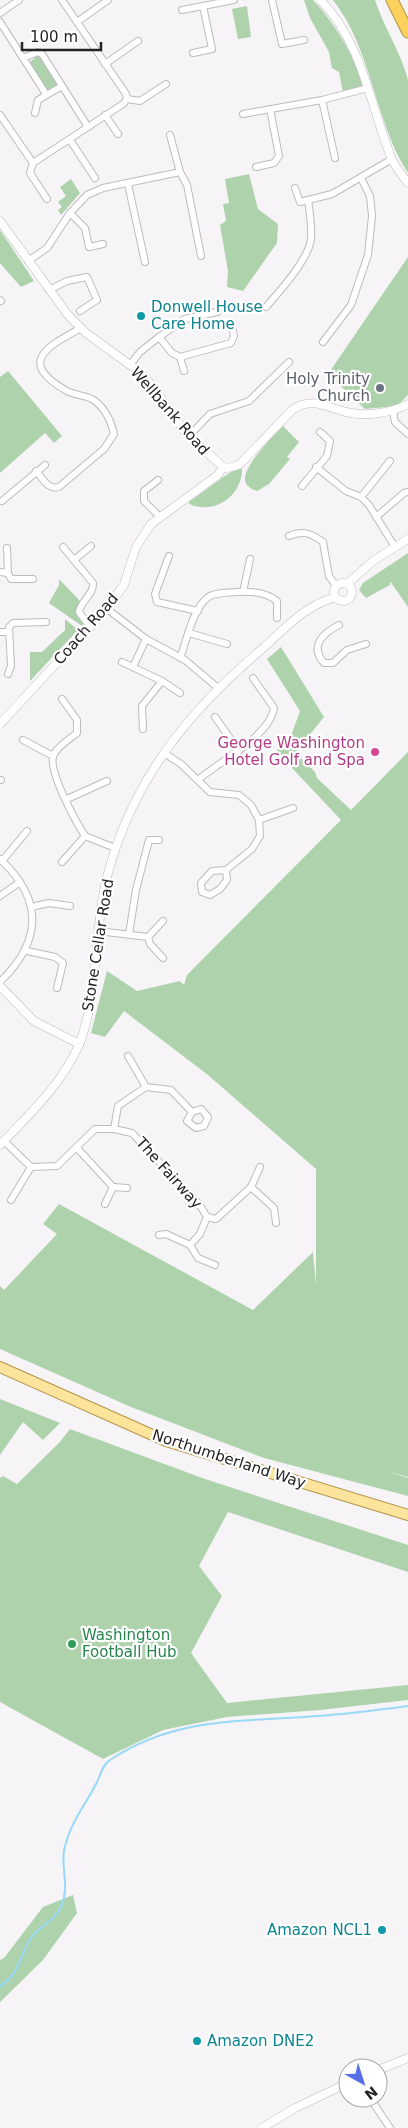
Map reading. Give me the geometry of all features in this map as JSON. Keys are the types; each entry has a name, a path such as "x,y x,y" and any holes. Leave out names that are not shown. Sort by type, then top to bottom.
{"highway":[{"path":"392,0 408,32"}],"main road":[{"name":"Northumberland Way","path":"0,1367 166,1441 408,1515"}],"street":[{"path":"0,13 19,0"},
{"path":"62,0 126,94 127,99"},
{"path":"77,22 108,0"},
{"path":"182,10 234,0"},
{"path":"272,0 282,44 304,40"},
{"path":"320,0 329,9 357,56 392,159 408,183"},
{"path":"193,53 212,49 203,6"},
{"path":"0,22 46,94"},
{"path":"105,64 138,41"},
{"path":"23,58 41,52 88,127"},
{"path":"47,199 30,173 33,163 70,140 127,99 140,101 166,84"},
{"path":"35,114 38,100 62,86"},
{"path":"243,114 322,100 368,88"},
{"path":"322,100 335,158"},
{"path":"256,167 274,163 279,156 270,109"},
{"path":"0,115 33,163"},
{"path":"106,115 118,134"},
{"path":"170,135 180,172 187,185 202,256"},
{"path":"70,140 95,178"},
{"path":"295,188 300,202 332,194 392,159"},
{"path":"28,261 47,248 70,213 86,195 98,189 180,172"},
{"path":"323,342 351,305 368,256 372,216 370,196 361,178"},
{"path":"128,184 145,262"},
{"path":"266,308 295,272 311,241 308,200"},
{"path":"70,213 85,228 89,247 103,244"},
{"name":"Wellbank Road","path":"0,221 49,290 81,328 130,365 152,385 172,417 189,436 223,467"},
{"path":"49,290 67,281 86,277 100,298 80,312"},
{"path":"130,365 140,352 185,319 217,312"},
{"path":"160,336 172,353 180,357 231,343 234,336 231,322"},
{"path":"36,472 48,486 53,488 60,486 104,449 114,434 111,420 101,407 92,399 68,392 44,373 41,366 42,353 48,346 81,328"},
{"path":"180,357 184,371"},
{"path":"189,436 210,414 249,401 289,362"},
{"path":"223,467 233,467 244,461 293,409 304,403 314,402 348,413 373,414 393,411 408,404"},
{"path":"393,411 395,422 408,434"},
{"path":"302,486 327,456 330,441 320,432"},
{"path":"361,497 390,461"},
{"path":"8,508 1,499 44,465"},
{"name":"Coach Road","path":"0,724 90,627 124,585 142,535 160,517 218,475 223,467"},
{"path":"316,467 346,491 361,497 395,547"},
{"path":"158,480 144,491 144,502 160,517"},
{"path":"376,517 404,492 408,492"},
{"path":"289,536 300,531 312,534 323,542 328,576 336,586"},
{"path":"348,584 352,590 348,600 339,600 335,597 333,590 336,586 344,583 348,584 373,561 408,539"},
{"path":"74,560 91,546"},
{"path":"63,547 94,586 80,606 80,616 90,627"},
{"path":"7,548 8,573 11,579 33,579"},
{"path":"169,556 154,594 157,602 198,611"},
{"path":"243,592 250,559"},
{"path":"0,572 8,573"},
{"path":"180,658 198,611 208,598 214,595 243,592 268,593 277,601 276,618"},
{"name":"Stone Cellar Road","path":"2,1143 56,1083 79,1044 90,998 103,894 115,848 133,807 164,753 181,729 218,688 310,608 335,597"},
{"path":"106,608 146,639 180,658 218,688"},
{"path":"8,674 10,666 9,626 13,623 35,625 46,622"},
{"path":"339,625 321,637 317,646 320,658 324,663 333,663 347,650 366,644"},
{"path":"0,632 9,632"},
{"path":"189,634 227,644"},
{"path":"133,667 146,639"},
{"path":"122,662 162,681 180,693"},
{"path":"199,779 239,752 272,719 274,708 254,678"},
{"path":"143,729 142,706 162,681"},
{"path":"62,699 77,720 77,733 58,748 53,756 54,773 85,836 115,848"},
{"path":"215,717 239,752"},
{"path":"23,740 53,756"},
{"path":"164,753 199,779 210,792 239,795 251,805 259,820 260,836 252,850 226,870 212,871 201,883 202,892 210,895 220,889 227,880 226,870"},
{"path":"67,799 108,781"},
{"path":"259,820 292,808"},
{"path":"27,831 1,860 20,882 32,907 31,937 27,950 16,967 0,984 34,1021 79,1044"},
{"path":"62,862 85,836"},
{"path":"129,934 136,890 149,840 159,840"},
{"path":"0,896 20,882"},
{"path":"32,907 48,903 70,906"},
{"path":"148,937 164,921"},
{"path":"98,931 148,937"},
{"path":"148,937 150,944 163,958"},
{"path":"27,950 55,957 63,963 57,988"},
{"path":"128,1056 146,1087"},
{"path":"2,1143 31,1167 57,1166 95,1129 114,1129 118,1106 146,1087 171,1090 192,1112"},
{"name":"The Fairway","path":"114,1129 132,1133 199,1204 207,1217"},
{"path":"77,1148 113,1187 127,1188"},
{"path":"12,1200 31,1167"},
{"path":"190,1245 200,1234 207,1217 216,1219 251,1187 260,1167"},
{"path":"105,1204 113,1187"},
{"path":"251,1187 277,1208 276,1223"},
{"path":"159,1235 166,1234 190,1245 198,1258 215,1265"},
{"path":"388,2066 408,2058"},
{"path":"262,2128 295,2108 338,2087"},
{"path":"377,2108 390,2128"}],"green space":[{"path":"304,0 313,0 337,30 349,51 364,85 343,92 339,72 332,68 329,52 310,18"},
{"path":"333,0 375,0 408,80 408,173 388,132 357,41 346,19"},
{"path":"247,6 251,37 238,39 232,9"},
{"path":"37,56 43,58 58,85 50,90 45,89 29,63"},
{"path":"249,174 258,209 278,224 277,243 243,291 227,287 228,271 220,225 226,221 223,204 229,203 225,179"},
{"path":"71,179 80,193 61,215 58,210 62,207 58,202 66,196 60,187"},
{"path":"0,230 34,281 21,287 0,263"},
{"path":"408,257 408,395 397,406 365,409 328,374"},
{"path":"8,371 62,436 54,443 45,433 0,473 0,377"},
{"path":"283,426 299,442 287,457 290,459 269,484 257,491 247,485 245,479 247,471 265,445"},
{"path":"242,467 238,487 226,500 208,507 189,504 189,502 229,473"},
{"path":"408,553 408,607 390,581 390,585 366,598 359,590 363,583"},
{"path":"59,579 80,601 76,614 83,624 82,626 49,603 59,585"},
{"path":"65,619 78,630 30,681 30,652 42,652 65,630"},
{"name":"George Washington Hotel Golf and Spa","path":"281,647 324,717 299,748 300,757 315,772 317,778 351,810 408,752 408,1477 387,1471 408,1478 408,1496 264,1458 131,1407 0,1349 0,1286 4,1290 57,1234 43,1224 59,1204 253,1310 313,1252 316,1285 316,1169 208,1075 124,1011 105,1037 91,1033 107,971 137,991 180,981 184,985 187,975 341,820 276,751 292,733 300,711 267,659"},
{"path":"0,1399 60,1423 43,1440 23,1422 0,1455"},
{"path":"70,1429 205,1479 408,1545 408,1572 228,1512 199,1566 222,1596 191,1653 227,1703 408,1685 408,1700 320,1710 227,1717 163,1730 103,1759 0,1702 0,1478 3,1476 17,1484 59,1443"},
{"path":"73,1895 77,1913 43,1960 0,2002 0,1960 4,1958 43,1907"}],"waterway":[{"path":"0,1986 15,1971 30,1939 61,1907 65,1892 63,1858 66,1842 103,1769 110,1760 160,1735 185,1728 237,1721 329,1715 408,1706"}],"place":[{"name":"Donwell House Care Home","path":"141,316"},
{"name":"Holy Trinity Church","path":"380,388"},
{"name":"George Washington Hotel Golf and Spa","path":"375,752"},
{"name":"Washington Football Hub","path":"72,1644"},
{"name":"Amazon NCL1","path":"382,1930"},
{"name":"Amazon DNE2","path":"197,2041"}]}
